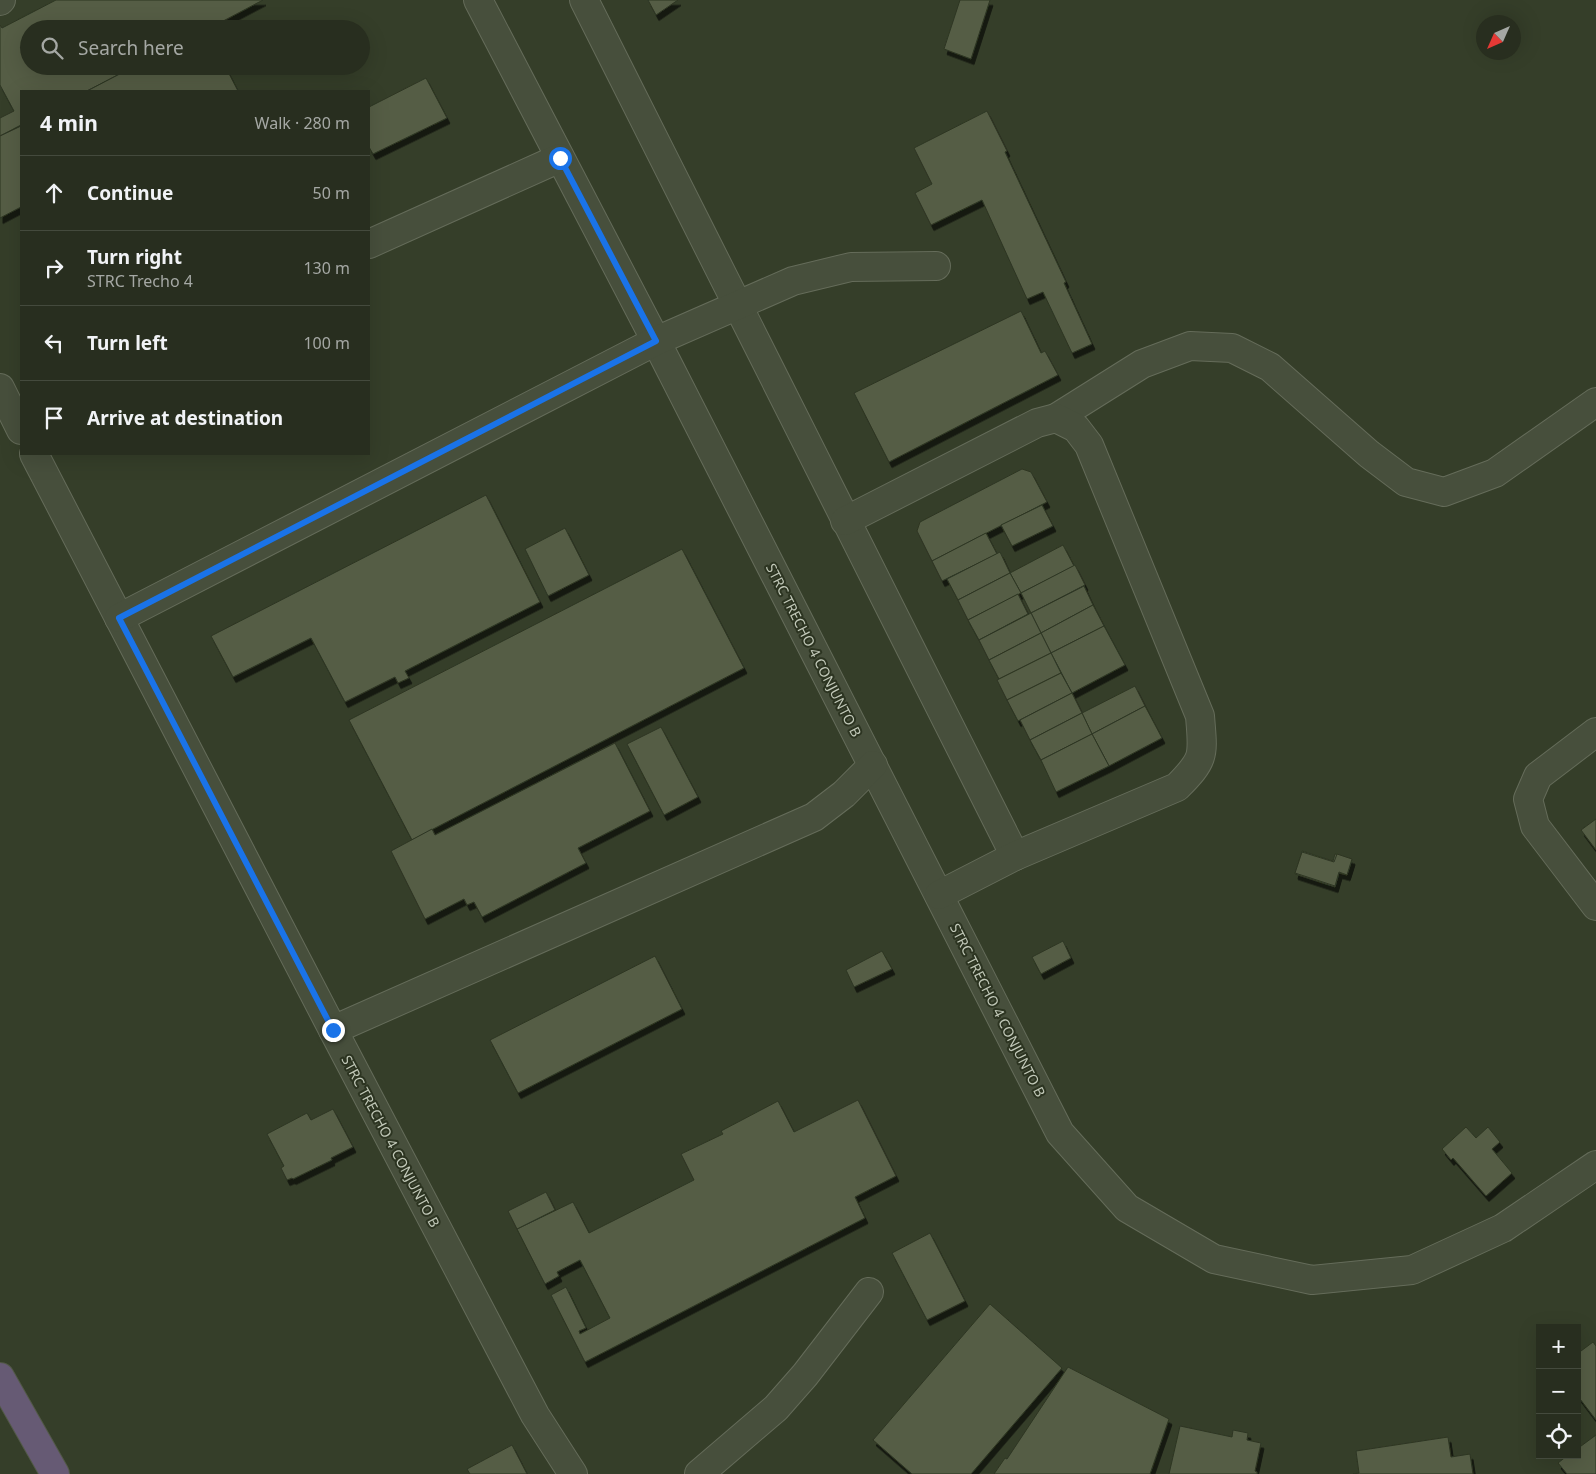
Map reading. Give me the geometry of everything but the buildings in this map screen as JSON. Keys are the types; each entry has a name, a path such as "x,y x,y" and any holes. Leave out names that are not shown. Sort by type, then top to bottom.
{"highway":[{"path":"0,1377 56,1474"}],"street":[{"name":"STRC TRECHO 4 CONJUNTO B","path":"478,0 656,341 1060,1133 1127,1208 1214,1259 1312,1280 1412,1270 1502,1228 1596,1166"},
{"path":"584,0 1015,856"},
{"path":"370,244 560,158"},
{"path":"119,618 656,341 737,305 793,281 851,267 936,266"},
{"path":"845,521 1037,423 1056,418 1142,364 1190,346 1232,348 1270,367 1369,454 1406,482 1444,492 1494,473 1596,402"},
{"path":"8,389 20,427"},
{"path":"939,895 1015,856 1176,787 1195,769 1203,751 1200,716 1090,445 1076,428 1056,418"},
{"name":"STRC TRECHO 4 CONJUNTO B","path":"35,455 535,1415 573,1474"},
{"path":"1596,732 1538,776 1528,799 1535,826 1596,906"},
{"path":"333,1030 814,817 844,794 873,765"},
{"path":"699,1474 776,1408 805,1375 869,1292"},
{"path":"535,1415 558,1474"}],"route":[{"path":"333,1030 119,618 656,341 560,158"}]}
